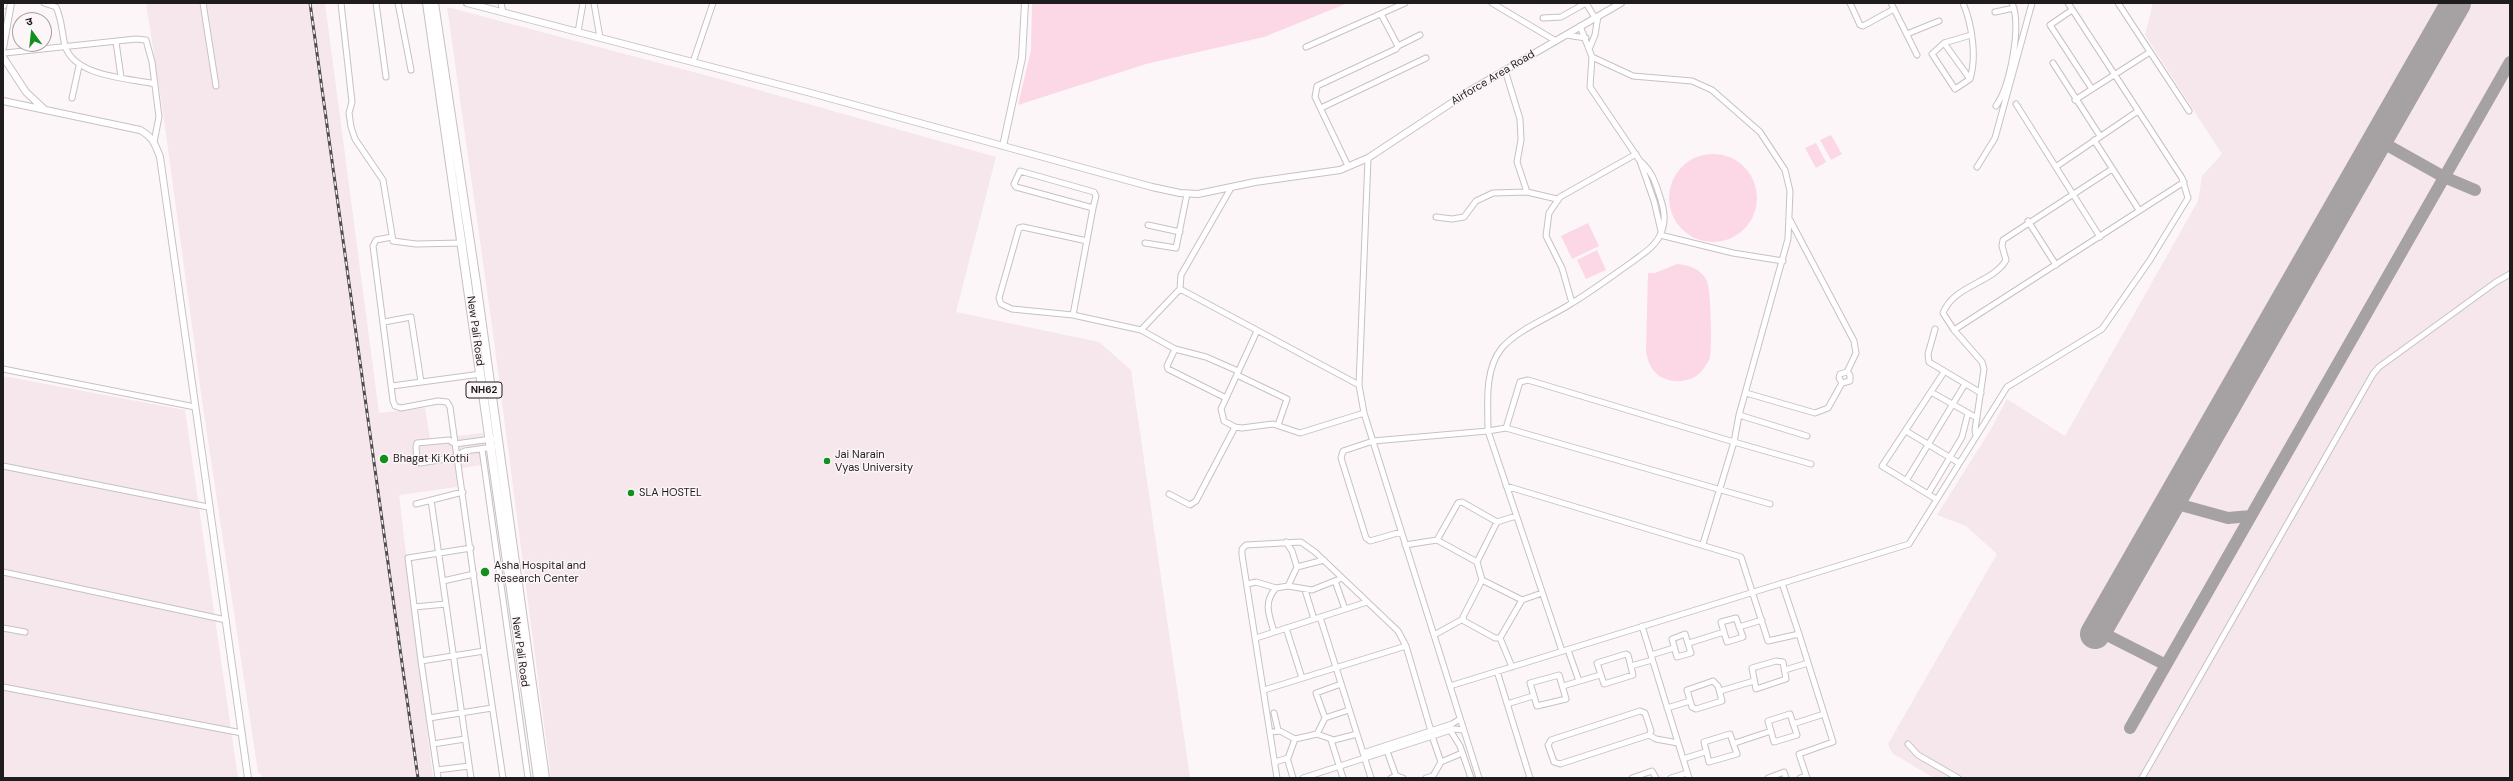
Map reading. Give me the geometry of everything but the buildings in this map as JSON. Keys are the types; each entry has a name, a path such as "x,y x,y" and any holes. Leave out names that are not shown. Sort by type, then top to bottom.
{"highway":[{"name":"New Pali Road","path":"427,3 481,374 494,443 545,778"},
{"name":"New Pali Road","path":"434,3 538,778"}],"street":[{"path":"11,3 3,53 26,92 46,110"},
{"path":"44,3 56,7 66,47 71,58 79,66 120,77 155,84"},
{"path":"203,3 216,86"},
{"path":"341,3 352,102 349,114 351,127 355,139 383,180 393,241 398,243 463,243"},
{"path":"376,3 386,77"},
{"path":"398,3 411,70"},
{"name":"Airforce Area Road","path":"467,3 693,62 1152,187 1187,194 1231,188 1255,182 1321,174 1368,158 1458,98 1621,3"},
{"path":"501,3 503,12"},
{"path":"578,32 583,3"},
{"path":"594,3 600,38"},
{"path":"693,62 713,3"},
{"path":"1003,146 1022,58 1025,3"},
{"path":"1306,47 1405,3"},
{"path":"1492,3 1556,41"},
{"path":"1543,18 1561,17 1586,3 1597,17 1596,35 1590,46"},
{"path":"1850,3 1860,25 1863,26 1894,8"},
{"path":"1891,3 1917,55"},
{"path":"1963,3 1967,12 1971,35 1973,57 1970,79 1959,87 1952,88 1932,56 1944,43 1971,35"},
{"path":"1977,167 1997,132 2032,3"},
{"path":"1450,686 1909,544 2007,387 2102,329 2181,212 2188,198 2184,182 2068,3"},
{"path":"2118,3 2189,111"},
{"path":"1995,12 2013,5 2016,32 2007,79 2001,98 1996,106"},
{"path":"2072,10 2050,25 2092,90"},
{"path":"1381,14 1398,46"},
{"path":"1907,34 1939,21"},
{"path":"1562,651 1488,431 1488,391 1490,374 1500,350 1516,337 1572,303 1643,254 1661,233 1664,218 1661,199 1651,172 1640,161 1590,87 1592,57 1590,46 1580,26"},
{"path":"1348,166 1315,97 1317,86 1394,52 1398,46 1420,35"},
{"path":"1566,35 1586,38"},
{"path":"3,53 146,40 155,84 159,117 154,142"},
{"path":"116,42 120,77"},
{"path":"1944,43 1970,79"},
{"path":"2075,100 2150,52"},
{"path":"1592,57 1633,76 1692,81 1712,90 1760,132 1785,170 1790,191 1788,239 1783,261 1739,415 1734,442 1703,544"},
{"path":"1321,108 1426,58"},
{"path":"2053,63 2075,100 2100,136"},
{"path":"72,98 79,66"},
{"path":"1505,70 1520,119 1521,140 1517,162 1527,192"},
{"path":"3,101 140,130 150,135 160,157 208,507 226,620 248,778"},
{"path":"2016,104 2057,166 2100,236"},
{"path":"2057,166 2138,111"},
{"path":"2094,140 2139,210"},
{"path":"1572,303 1562,268 1546,236 1549,213 1557,199 1636,154"},
{"path":"1368,158 1359,385 1364,413 1478,778"},
{"path":"1976,436 1984,369 1982,362 1954,330 1943,313 1945,308 1963,290 2002,266 2006,260 2002,246 2003,240 2028,221 2112,169"},
{"path":"1073,315 1096,196 1094,192 1020,171 1017,173 1014,184 1016,187 1093,208"},
{"path":"1954,330 2184,182"},
{"path":"1141,330 1180,290 1181,275 1231,188"},
{"path":"1436,217 1452,219 1464,217 1476,201 1493,193 1514,191 1527,192 1557,199"},
{"path":"1145,243 1174,249 1178,246 1187,194"},
{"path":"1746,393 1815,413 1828,408 1842,383 1850,381 1851,377 1847,372 1856,354 1854,341 1789,219"},
{"path":"2028,221 2056,265"},
{"path":"1148,225 1180,232"},
{"path":"1087,241 1023,227 1019,228 1000,298 1004,307 1073,315 1141,330 1175,349 1206,357 1288,399 1278,425"},
{"path":"1661,233 1733,254 1783,261"},
{"path":"392,237 376,240 373,246 393,400 396,406 401,408 438,401 447,402 450,407 471,548 502,778"},
{"path":"2142,778 2373,374 2379,367 2510,274"},
{"path":"1180,290 1359,385"},
{"path":"384,322 411,318 421,382"},
{"path":"1935,329 1928,358 1929,362 1981,393"},
{"path":"1257,331 1221,409 1222,416 1234,427 1278,425 1300,433 1364,413"},
{"path":"1175,349 1167,366 1168,369 1226,398"},
{"path":"3,369 195,407"},
{"path":"1936,499 1882,466 1944,372"},
{"path":"392,386 481,374"},
{"path":"1506,428 1520,382 1528,380 1811,464"},
{"path":"1906,480 1965,384"},
{"path":"1931,392 1977,418"},
{"path":"1928,494 1951,458 1962,437 1968,413"},
{"path":"1739,415 1807,436"},
{"path":"1169,494 1190,505 1196,501 1234,427"},
{"path":"1401,532 1370,541 1366,538 1349,489 1341,458 1343,451 1373,441 1488,431 1506,428 1770,504"},
{"path":"1906,431 1959,463"},
{"path":"449,440 455,444 494,443 482,449 465,451 452,458 420,464 418,461 417,443 449,440"},
{"path":"482,449 528,778"},
{"path":"3,466 208,507"},
{"path":"1506,486 1703,544 1741,557 1768,641 1799,634"},
{"path":"416,504 463,492"},
{"path":"431,500 471,778"},
{"path":"1437,540 1458,503 1462,502 1497,522"},
{"path":"1434,635 1463,619 1482,580 1477,562 1497,522 1516,516"},
{"path":"1405,545 1437,540 1477,562"},
{"path":"1286,542 1292,551 1297,567 1288,586"},
{"path":"1277,778 1276,762 1242,555 1242,549 1246,544 1301,542 1324,560 1398,631 1406,646 1431,734 1441,762 1435,777 1426,778"},
{"path":"438,778 408,558 438,552 471,548"},
{"path":"1297,567 1324,560"},
{"path":"3,572 226,620"},
{"path":"442,580 474,574"},
{"path":"1247,584 1256,582 1276,588 1288,586 1305,590 1342,578"},
{"path":"1482,580 1522,600"},
{"path":"1336,581 1346,609"},
{"path":"1782,583 1833,742 1799,754 1806,777 1800,778"},
{"path":"1274,632 1267,601 1276,588"},
{"path":"1305,590 1314,619"},
{"path":"1500,638 1522,600 1542,593"},
{"path":"1256,638 1367,602"},
{"path":"414,607 446,604"},
{"path":"1320,617 1371,778"},
{"path":"1736,618 1743,637 1727,642 1724,632 1721,622 1736,618"},
{"path":"1463,619 1495,638 1500,638"},
{"path":"1739,627 1762,620"},
{"path":"1642,626 1688,775 1671,778"},
{"path":"3,628 25,632"},
{"path":"1286,628 1302,678"},
{"path":"1689,643 1724,632"},
{"path":"1685,634 1691,650 1690,654 1677,657 1674,648 1672,639 1685,634"},
{"path":"1500,638 1512,667"},
{"path":"1264,690 1406,646"},
{"path":"1631,666 1674,648"},
{"path":"1568,650 1579,681"},
{"path":"421,661 484,651"},
{"path":"1626,654 1631,666 1632,676 1606,684 1603,683 1597,665 1599,662 1626,654"},
{"path":"1781,660 1786,678 1783,682 1762,689 1756,689 1754,680 1751,670 1754,667 1781,660"},
{"path":"1785,670 1808,663"},
{"path":"1497,671 1530,778"},
{"path":"1559,675 1564,686 1567,696 1564,700 1537,706 1530,684 1559,675"},
{"path":"1564,686 1600,675"},
{"path":"1720,691 1754,680"},
{"path":"1713,681 1716,682 1720,691 1720,702 1696,709 1692,707 1690,701 1689,688 1713,681"},
{"path":"1325,718 1316,693 1342,684"},
{"path":"3,687 242,733"},
{"path":"1507,704 1533,696"},
{"path":"1667,708 1690,701"},
{"path":"430,718 492,708"},
{"path":"1317,734 1325,718 1350,710"},
{"path":"1649,735 1651,731 1645,713 1640,711 1551,740 1548,745 1554,762 1557,764 1649,735 1656,739 1678,744"},
{"path":"1274,713 1278,730"},
{"path":"1790,714 1793,724 1796,735 1774,742 1768,721 1790,714"},
{"path":"1793,724 1824,714"},
{"path":"1364,756 1387,751 1431,734 1460,719"},
{"path":"1271,732 1278,730 1295,739 1317,734 1331,740 1357,734"},
{"path":"1450,730 1462,753 1471,778"},
{"path":"1303,778 1431,734 1450,730 1463,730"},
{"path":"1735,743 1771,731"},
{"path":"1730,734 1735,743 1737,754 1709,762 1703,746 1706,740 1730,734"},
{"path":"433,744 465,739"},
{"path":"1293,778 1287,758 1295,739"},
{"path":"1331,740 1343,778"},
{"path":"1908,744 1918,755 1958,778"},
{"path":"1387,751 1393,777 1403,778"},
{"path":"1683,759 1705,752"},
{"path":"1441,762 1462,753"},
{"path":"1276,762 1287,758"},
{"path":"437,770 469,766"},
{"path":"1632,778 1652,771 1656,778"},
{"path":"1768,778 1784,772 1786,778"}],"shaded area":[{"path":"146,3 325,3 379,413 425,408 430,439 483,433 488,464 456,469 457,487 399,495 433,778 264,778 258,772 203,407 163,112"},
{"path":"1032,3 1348,3 1264,37 1146,64 1018,105 1031,50"},
{"path":"2153,3 2510,3 2510,778 1934,778 1892,753 1888,744 1997,554 1966,526 1937,515 1991,429 2007,399 2065,436 2198,201 2202,176 2222,154 2145,35"},
{"name":"Jai Narain Vyas University","path":"447,7 716,78 996,157 956,312 1099,342 1131,370 1190,778 551,778 493,333"},
{"path":"1831,135 1842,154 1831,160 1820,140"},
{"path":"1816,143 1826,162 1816,168 1805,148"},
{"path":"1704,154 1722,154 1738,161 1750,173 1757,189 1757,207 1750,223 1738,235 1722,242 1704,242 1688,235 1676,223 1669,207 1669,189 1676,173 1688,161"},
{"path":"1588,223 1599,246 1572,259 1561,236"},
{"path":"1597,250 1606,270 1586,279 1577,260"},
{"path":"1677,264 1695,268 1702,273 1707,281 1711,319 1711,351 1710,357 1704,368 1694,378 1672,381 1659,376 1654,371 1646,351 1648,273 1655,273"},
{"path":"3,376 185,410 238,778 3,778"}],"taxiway":[{"path":"2130,728 2510,62"},
{"path":"2378,140 2444,177 2475,190"},
{"path":"2170,502 2228,518 2251,516"},
{"path":"2097,630 2166,665"}],"runway":[{"path":"2095,634 2456,3"}],"railway":[{"path":"310,3 418,778"}],"place":[{"name":"Bhagat Ki Kothi","path":"384,459"},
{"name":"Jai Narain Vyas University","path":"827,461"},
{"name":"SLA HOSTEL","path":"631,493"},
{"name":"Asha Hospital and Research Center","path":"485,572"}]}
